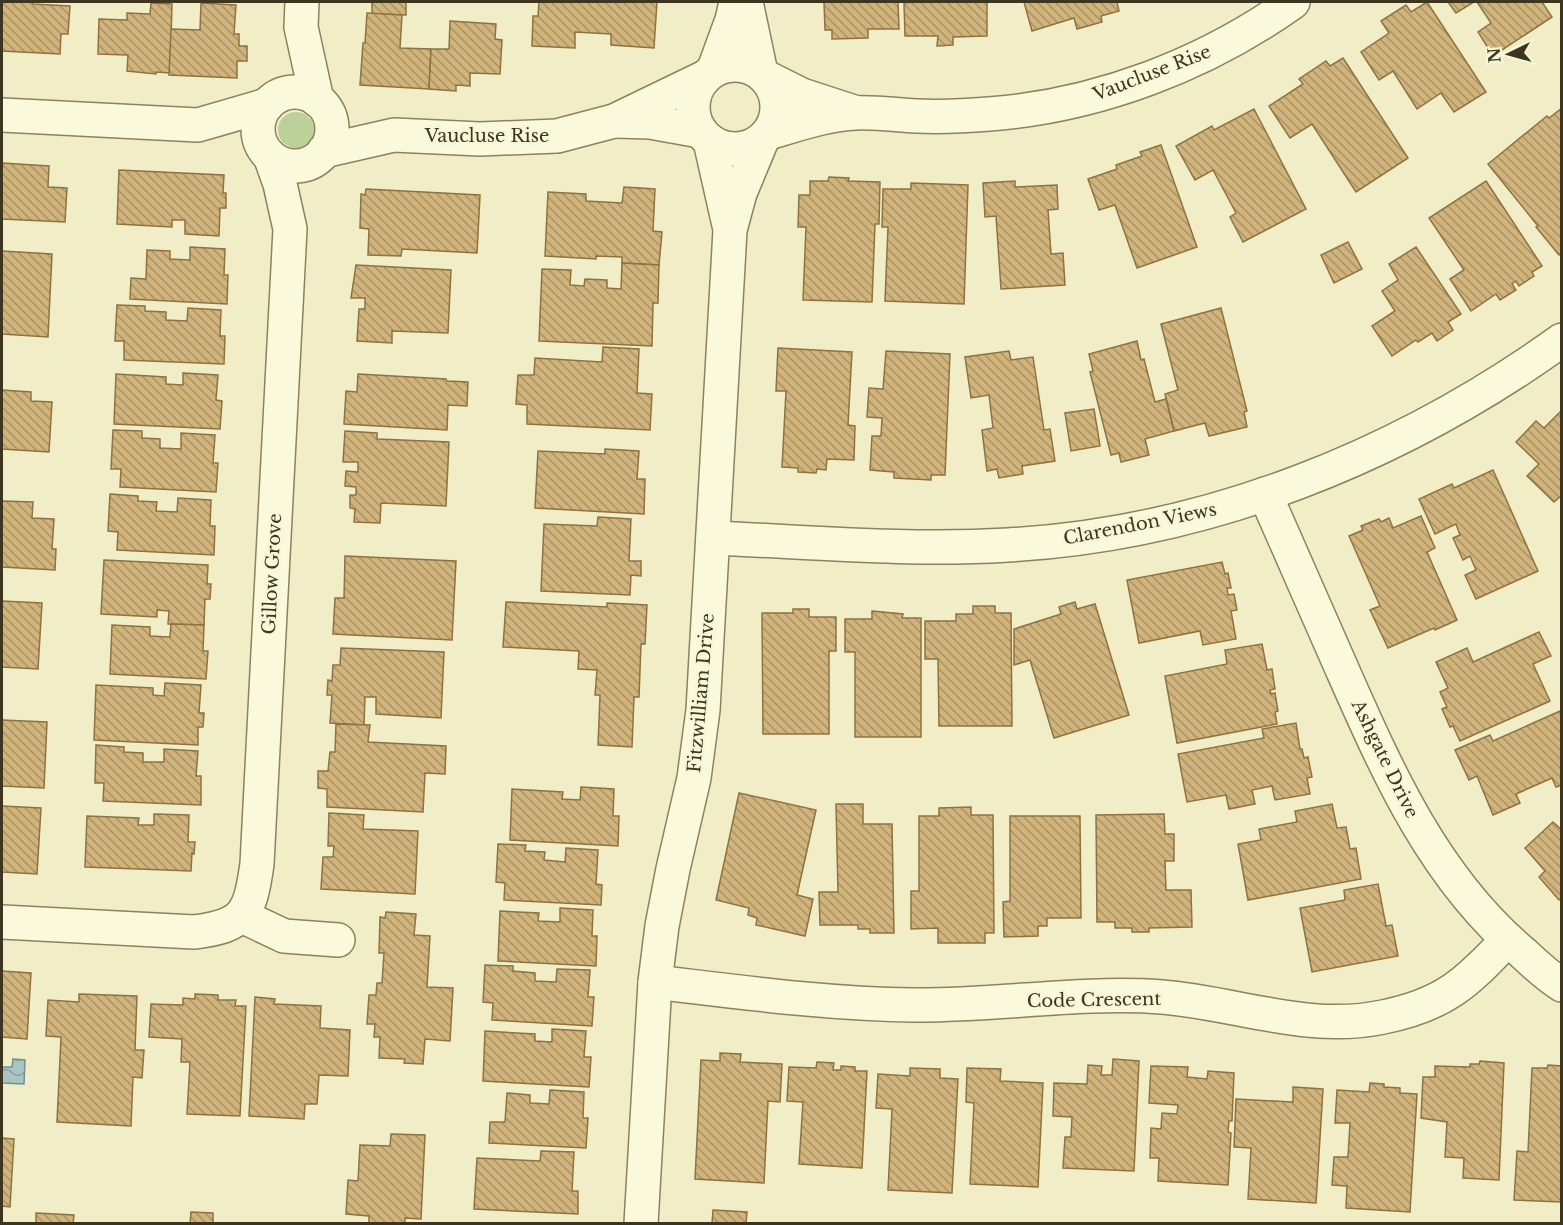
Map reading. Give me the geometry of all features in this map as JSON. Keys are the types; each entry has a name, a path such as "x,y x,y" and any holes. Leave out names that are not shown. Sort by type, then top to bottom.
{"street":[{"path":"709,74 727,64 741,64 763,75 774,89 777,102 777,117 765,137 750,147 722,148 705,136 694,118 692,104 696,90 709,74 732,20 736,2"},
{"path":"746,2 763,75"},
{"name":"Vaucluse Rise","path":"765,137 802,123 856,113 917,116 989,114 1028,110 1086,98 1125,86 1200,57 1272,17 1293,2"},
{"path":"268,153 260,140 258,128 261,116 271,102 302,14"},
{"path":"2,115 198,125 268,153 285,164 297,166 308,164 321,154 331,137 332,125 320,103 302,14"},
{"name":"Vaucluse Rise","path":"321,154 394,135 480,139 556,136 614,121 709,74"},
{"name":"Vaucluse Rise","path":"763,75 802,95 856,113"},
{"path":"198,125 271,102 287,93 299,92 311,96 320,103"},
{"name":"Vaucluse Rise","path":"320,103 394,135"},
{"name":"Vaucluse Rise","path":"614,121 650,122 705,136"},
{"name":"Fitzwilliam Drive","path":"705,136 730,230"},
{"name":"Fitzwilliam Drive","path":"641,1224 655,982 671,880 694,778 703,710 730,230 740,193 765,137"},
{"name":"Gillow Grove","path":"242,916 253,894 257,864 290,229 280,184 268,153"},
{"name":"Gillow Grove","path":"290,229 321,154"},
{"name":"Clarendon Views","path":"713,538 855,545 1008,545 1111,534 1212,511 1333,469 1395,441 1451,412 1514,375 1562,340"},
{"name":"Ashgate Drive","path":"1265,494 1403,802 1440,862 1468,898 1507,940 1562,985"},
{"path":"2,922 194,932 221,929 242,916 284,936 338,940"},
{"name":"Code Crescent","path":"655,982 803,998 913,1005 1023,1002 1081,997 1162,997 1232,1006 1280,1017 1347,1022 1381,1018 1420,1008 1450,993 1478,972 1507,940"}],"green space":[{"path":"296,112 309,117 314,130 309,143 296,148 283,143 278,130 283,117"}],"water":[{"path":"13,1059 25,1060 24,1084 2,1083 2,1067 12,1067"}],"building":[{"path":"2,2 70,6 68,34 61,34 60,54 2,51"},
{"path":"372,2 406,2 406,15 372,14"},
{"path":"539,2 657,2 654,48 611,45 611,34 575,32 575,48 532,46 533,16 538,16"},
{"path":"824,2 898,2 899,29 868,29 868,38 832,39 832,30 825,30"},
{"path":"987,2 987,36 953,37 953,45 937,46 938,36 905,36 904,3"},
{"path":"1024,2 1117,2 1119,11 1101,16 1102,22 1077,29 1074,18 1032,31"},
{"path":"1427,2 1486,92 1454,112 1441,93 1417,109 1393,71 1379,80 1361,52 1389,33 1381,21 1406,5 1411,12"},
{"path":"1448,2 1474,2 1456,13"},
{"path":"1477,2 1542,2 1552,17 1493,56 1478,32 1491,23"},
{"path":"151,3 172,4 170,73 127,71 128,55 98,54 99,19 127,20 127,13 150,14"},
{"path":"201,3 236,5 234,34 239,34 239,46 247,46 247,61 237,61 237,78 169,75 171,29 200,30"},
{"path":"367,13 402,15 400,48 431,49 429,89 360,85"},
{"path":"450,21 496,24 495,39 502,40 500,74 470,73 470,86 456,85 456,91 429,89 431,49 449,49"},
{"path":"1343,58 1408,158 1356,192 1312,124 1290,138 1269,106 1303,84 1299,79 1326,61 1330,66"},
{"path":"1562,108 1562,253 1559,255 1488,164 1547,116 1549,118"},
{"path":"1254,109 1306,209 1243,242 1230,217 1236,213 1213,170 1195,180 1176,146 1212,126 1214,130"},
{"path":"1161,145 1197,247 1137,268 1115,205 1099,210 1088,179 1117,169 1116,165 1142,156 1140,152"},
{"path":"2,163 49,166 48,187 67,188 65,222 2,219"},
{"path":"119,170 224,175 223,193 226,193 226,208 220,208 219,236 185,234 185,220 172,220 172,227 117,224"},
{"path":"829,177 849,178 848,181 880,182 879,224 875,224 872,302 803,300 806,227 798,227 799,195 810,195 810,181 828,181"},
{"path":"1015,181 1015,187 1057,185 1058,209 1048,210 1051,254 1063,253 1065,285 1001,289 996,216 985,217 983,183"},
{"path":"1486,181 1542,266 1532,272 1534,276 1519,286 1516,281 1512,284 1516,290 1500,300 1496,294 1471,311 1450,279 1464,270 1429,218"},
{"path":"911,183 968,185 964,304 885,301 888,227 882,227 883,189 911,189"},
{"path":"624,187 655,189 653,231 662,232 659,265 622,263 622,257 596,256 596,259 545,256 548,192 586,194 586,201 622,203"},
{"path":"366,189 480,195 477,253 402,249 401,256 368,255 369,229 360,228 361,194 365,195"},
{"path":"1348,242 1362,269 1334,283 1321,255"},
{"path":"190,247 225,249 224,275 228,275 227,304 130,299 131,278 146,279 147,250 170,251 170,259 190,260"},
{"path":"1416,247 1461,314 1448,322 1453,330 1437,341 1432,333 1418,342 1416,340 1392,356 1372,326 1395,311 1382,291 1398,280 1389,264"},
{"path":"2,251 52,254 48,337 2,334"},
{"path":"622,263 659,265 658,303 653,303 652,346 539,341 542,269 571,270 570,285 584,286 585,279 607,280 607,288 621,289"},
{"path":"356,265 451,270 448,333 392,331 392,343 357,341 359,309 365,309 365,298 351,298"},
{"path":"117,305 145,306 145,311 166,312 166,320 187,321 188,308 221,310 220,336 225,336 224,364 124,360 124,341 115,341"},
{"path":"1221,308 1247,411 1244,412 1247,427 1209,436 1205,423 1174,431 1165,394 1178,390 1161,324"},
{"path":"1137,341 1155,402 1166,399 1174,431 1145,439 1149,455 1121,462 1119,453 1111,455 1090,372 1093,371 1089,354"},
{"path":"603,347 639,349 637,393 652,394 650,430 527,424 527,405 516,404 518,375 534,375 535,358 602,362"},
{"path":"778,348 852,352 848,425 855,426 854,460 827,459 826,470 817,469 816,473 798,472 798,468 782,467 786,391 776,391"},
{"path":"886,351 950,354 945,475 931,475 931,480 894,478 894,472 870,470 872,436 881,436 882,418 867,417 869,388 883,389"},
{"path":"1009,351 1011,360 1033,357 1044,430 1050,429 1055,461 1022,466 1023,474 999,478 997,469 987,471 982,430 993,428 989,395 971,398 965,357"},
{"path":"183,373 218,375 216,400 222,401 220,429 114,424 116,374 166,377 166,384 183,385"},
{"path":"358,374 468,382 467,406 448,405 447,430 344,424 346,391 357,392"},
{"path":"2,390 31,392 31,401 52,402 49,452 2,449"},
{"path":"1094,409 1100,446 1071,451 1065,413"},
{"path":"1562,410 1562,495 1554,502 1527,476 1539,464 1516,442 1536,421 1544,428"},
{"path":"113,430 142,431 142,438 160,439 160,448 181,449 181,433 215,435 213,463 218,463 216,492 120,487 121,469 111,469"},
{"path":"345,431 377,433 377,439 449,442 446,506 381,503 380,523 354,522 355,509 350,508 350,495 356,495 356,487 345,486 346,471 358,472 358,462 343,462"},
{"path":"605,449 639,451 637,479 645,479 644,514 535,508 538,451 605,454"},
{"path":"1493,470 1538,571 1476,599 1465,575 1476,570 1470,556 1463,560 1453,538 1460,535 1456,524 1435,534 1419,499 1452,484 1454,488"},
{"path":"110,494 138,496 138,501 157,502 156,511 177,512 178,498 211,500 210,526 215,526 214,555 117,550 118,532 108,531"},
{"path":"2,501 33,502 32,518 54,519 52,549 56,549 55,570 2,567"},
{"path":"1421,516 1435,548 1427,552 1457,620 1388,648 1370,610 1380,606 1349,536 1363,530 1361,526 1379,519 1381,522 1389,518 1393,528"},
{"path":"598,517 631,519 629,561 641,561 641,576 631,575 630,595 541,591 544,524 597,526"},
{"path":"345,556 456,561 452,640 333,634 335,598 344,598"},
{"path":"104,560 208,565 207,584 211,584 210,599 205,599 204,625 168,624 169,611 157,610 157,617 101,614"},
{"path":"1222,562 1225,574 1228,573 1231,588 1227,588 1228,595 1234,594 1237,610 1231,611 1236,639 1203,645 1200,631 1139,643 1127,580"},
{"path":"2,601 42,603 38,669 2,667"},
{"path":"506,602 607,607 607,603 647,605 645,644 641,644 639,697 634,697 632,747 598,745 600,695 595,695 597,670 578,669 579,651 503,647"},
{"path":"1075,602 1077,609 1095,604 1129,715 1054,738 1030,660 1014,665 1014,629 1061,614 1059,607"},
{"path":"973,606 995,606 995,613 1011,613 1012,726 939,726 938,659 925,659 925,621 956,621 956,614 973,614"},
{"path":"793,609 809,609 809,617 836,617 836,651 829,651 829,734 763,734 762,613 793,613"},
{"path":"872,611 903,614 902,618 921,618 921,737 855,737 855,652 845,652 845,619 872,619"},
{"path":"171,624 204,625 203,651 208,651 206,679 110,674 112,625 150,627 150,636 170,637"},
{"path":"1539,632 1551,656 1533,664 1550,701 1460,741 1453,726 1450,727 1442,709 1447,707 1440,692 1448,688 1436,662 1467,648 1473,662"},
{"path":"1262,644 1267,670 1272,669 1275,689 1270,690 1271,694 1275,693 1278,711 1275,712 1277,724 1177,743 1165,676 1227,664 1225,650"},
{"path":"341,648 444,652 441,718 376,714 376,697 365,697 364,725 330,723 332,695 327,695 328,680 332,681 333,665 340,665"},
{"path":"165,683 201,685 199,713 204,713 203,727 198,727 198,745 94,740 96,685 153,688 153,695 164,696"},
{"path":"1560,711 1562,715 1562,785 1556,787 1552,778 1516,794 1520,803 1493,815 1477,776 1469,780 1455,750 1490,735 1493,741"},
{"path":"2,720 47,722 44,788 2,786"},
{"path":"1296,723 1300,749 1302,749 1304,758 1308,757 1312,777 1307,778 1310,794 1275,800 1272,786 1252,790 1255,804 1229,809 1226,795 1187,802 1178,754 1264,738 1262,729"},
{"path":"336,724 370,725 368,742 446,746 445,774 425,773 423,812 327,807 327,789 318,788 318,771 328,771 330,752 335,752"},
{"path":"96,745 124,747 124,752 143,753 143,762 164,762 164,749 198,751 196,776 201,776 201,805 103,801 104,783 95,783"},
{"path":"581,787 614,789 613,816 619,816 618,846 510,840 512,789 563,792 562,799 580,800"},
{"path":"739,793 816,810 797,895 813,899 805,936 756,925 757,918 748,915 749,908 716,900"},
{"path":"836,804 863,804 863,824 892,824 894,933 870,933 870,929 858,929 858,925 820,925 819,892 838,892"},
{"path":"1332,804 1337,828 1346,827 1350,849 1356,848 1361,879 1248,900 1238,844 1261,840 1259,829 1297,822 1295,811"},
{"path":"2,806 41,808 37,874 2,872"},
{"path":"971,807 971,815 993,815 994,933 985,933 985,943 938,943 938,928 911,929 911,891 919,891 919,816 939,816 939,808"},
{"path":"329,813 364,815 363,829 418,831 415,894 321,889 323,857 333,857 334,846 328,846"},
{"path":"154,814 189,815 188,842 195,842 191,871 85,867 87,816 139,818 138,825 154,825"},
{"path":"1164,814 1165,834 1174,834 1174,861 1165,861 1166,890 1191,890 1192,927 1149,928 1149,932 1132,932 1132,928 1115,928 1115,922 1097,922 1096,815"},
{"path":"1010,816 1080,816 1081,918 1047,918 1047,926 1038,926 1038,936 1004,937 1003,902 1010,901"},
{"path":"1553,822 1562,830 1562,897 1559,900 1539,877 1545,871 1525,848"},
{"path":"498,844 526,845 525,851 545,852 544,860 565,862 566,848 598,850 596,884 602,885 601,905 504,900 505,883 496,882"},
{"path":"1378,884 1386,926 1392,925 1398,956 1312,972 1300,908 1345,900 1344,890"},
{"path":"560,908 593,910 592,936 597,936 596,966 498,961 500,911 539,913 538,921 560,922"},
{"path":"386,912 416,914 414,935 430,936 427,987 453,988 450,1041 425,1039 423,1064 404,1063 405,1059 379,1058 380,1037 374,1037 375,1024 367,1024 369,995 376,995 377,983 382,983 384,953 379,953 380,917 385,918"},
{"path":"485,965 513,966 513,971 535,973 535,981 556,982 557,969 590,970 588,997 594,997 592,1026 492,1020 493,1003 483,1002"},
{"path":"2,971 31,973 27,1039 2,1037"},
{"path":"79,994 137,996 135,1050 144,1050 142,1078 133,1077 131,1126 57,1122 61,1037 46,1036 48,1000 79,1002"},
{"path":"195,994 218,995 218,1000 236,1000 235,1006 246,1006 240,1116 187,1114 190,1062 181,1062 182,1039 149,1037 151,1004 183,1005 183,998 195,999"},
{"path":"255,997 275,999 274,1004 321,1006 320,1028 350,1030 348,1076 319,1075 317,1104 305,1104 304,1119 249,1116"},
{"path":"552,1029 586,1031 584,1057 591,1057 589,1087 483,1081 485,1031 535,1034 535,1041 552,1042"},
{"path":"720,1053 741,1054 740,1062 782,1064 780,1102 768,1101 764,1183 695,1179 701,1060 720,1061"},
{"path":"1113,1059 1139,1061 1134,1171 1063,1168 1065,1137 1071,1137 1072,1117 1053,1116 1054,1083 1087,1084 1088,1065 1102,1066 1101,1075 1112,1075"},
{"path":"1480,1061 1504,1063 1499,1180 1463,1178 1464,1158 1445,1157 1447,1122 1421,1118 1423,1077 1435,1077 1435,1066 1470,1067 1470,1064 1479,1064"},
{"path":"817,1062 834,1063 833,1070 841,1070 841,1066 855,1067 855,1071 867,1071 862,1168 799,1164 803,1102 787,1101 789,1067 816,1068"},
{"path":"1548,1065 1562,1066 1562,1202 1514,1200 1517,1151 1528,1152 1532,1068 1547,1068"},
{"path":"1151,1066 1188,1067 1187,1077 1207,1079 1208,1071 1234,1073 1232,1121 1229,1121 1228,1132 1231,1133 1228,1185 1158,1181 1159,1158 1150,1158 1151,1128 1161,1129 1162,1113 1177,1114 1178,1105 1149,1103"},
{"path":"910,1068 940,1069 940,1078 958,1079 952,1193 888,1190 892,1109 876,1108 878,1074 910,1076"},
{"path":"967,1068 1001,1069 1000,1081 1043,1083 1038,1187 970,1184 974,1103 966,1102"},
{"path":"1370,1083 1400,1088 1400,1093 1417,1094 1410,1212 1346,1208 1347,1186 1332,1185 1334,1157 1348,1157 1350,1123 1335,1123 1337,1090 1369,1092"},
{"path":"1293,1087 1323,1089 1316,1203 1248,1199 1251,1148 1234,1147 1236,1099 1293,1102"},
{"path":"550,1090 584,1092 583,1118 588,1118 586,1148 489,1143 490,1122 505,1122 507,1093 530,1095 530,1103 549,1104"},
{"path":"391,1134 425,1135 421,1219 405,1218 405,1224 369,1224 369,1216 346,1214 348,1180 358,1181 360,1145 390,1146"},
{"path":"2,1138 14,1139 10,1207 2,1206"},
{"path":"541,1151 574,1152 572,1191 578,1191 578,1214 474,1209 477,1158 540,1161"},
{"path":"713,1210 747,1212 746,1223 754,1224 712,1224"},
{"path":"191,1212 213,1213 213,1224 190,1224"},
{"path":"36,1213 74,1215 73,1224 36,1224"}]}
